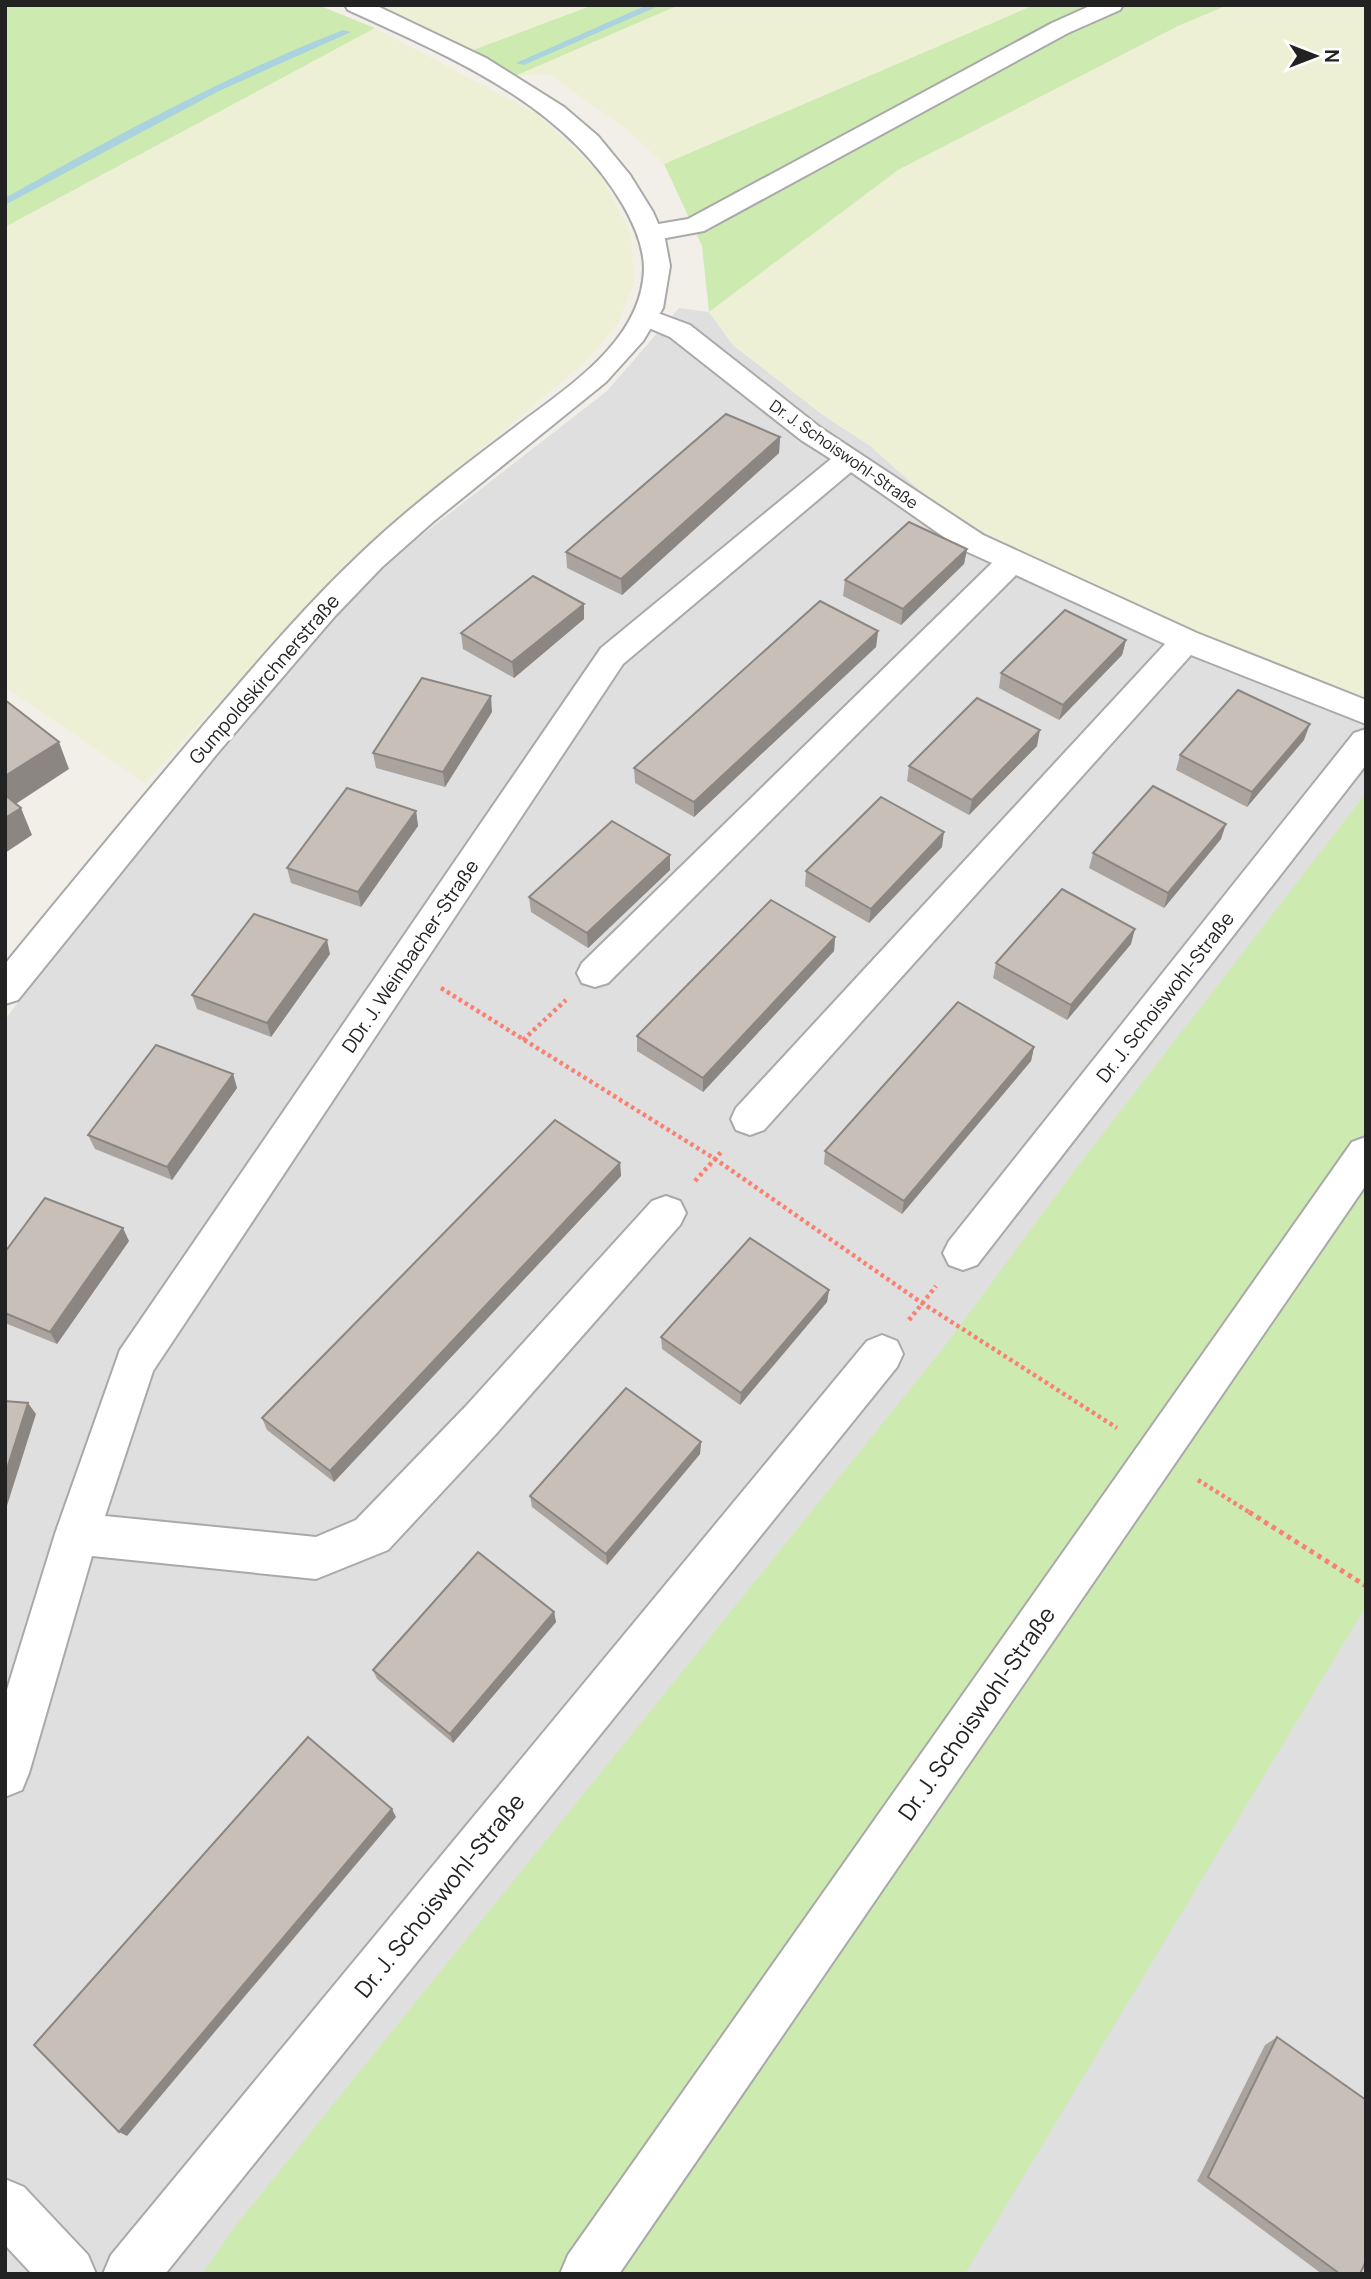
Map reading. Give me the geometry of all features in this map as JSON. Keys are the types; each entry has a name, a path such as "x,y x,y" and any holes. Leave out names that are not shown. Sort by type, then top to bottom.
{"street":[{"name":"Gumpoldskirchnerstraße","path":"5,990 139,824 317,614 419,518 599,375 626,347 647,317 657,264 650,233 634,199 587,136 524,90 418,33 356,5"},
{"path":"650,233 695,226 1060,27 1112,5"},
{"name":"Dr. J. Schoiswohl-Straße","path":"647,317 680,331 811,434 972,542 1186,641 1366,713"},
{"name":"DDr. J. Weinbacher-Straße","path":"5,1773 77,1534 135,1363 612,656 850,458"},
{"path":"595,972 1012,561"},
{"path":"750,1119 1186,641"},
{"name":"Dr. J. Schoiswohl-Straße","path":"963,1253 1366,741"},
{"name":"Dr. J. Schoiswohl-Straße","path":"587,2274 1366,1153"},
{"path":"77,1534 316,1558 372,1535 481,1419 666,1213"},
{"name":"Dr. J. Schoiswohl-Straße","path":"130,2274 882,1354"},
{"path":"5,2206 69,2274"}],"path":[{"path":"404,966 715,1159 922,1303"},
{"path":"523,1040 595,972"},
{"path":"882,1354 963,1253"}],"shaded area":[{"path":"679,308 709,312 733,345 823,415 869,445 1366,703 1366,2274 5,2274 5,1020 146,830 369,576 607,391"}],"green space":[{"path":"5,5 318,5 375,28 5,227"},
{"path":"371,5 1034,5 664,164 624,127 548,74 515,76"},
{"path":"593,5 679,5 515,76 468,52"},
{"path":"1034,5 1228,5 1178,26 898,170 709,312 702,246 664,164"},
{"path":"1228,5 1366,5 1366,703 1324,689 1043,565 939,508 869,445 823,415 733,345 709,312 898,170 1178,26"},
{"path":"375,28 537,114 600,174 631,233 634,284 617,325 585,362 348,561 145,783 5,687 5,227"},
{"path":"1366,793 1366,1606 965,2274 202,2274 235,2226 944,1347 1074,1171"}],"building":[{"path":"726,414 780,437 621,579 566,552"},
{"path":"909,522 967,549 903,609 845,580"},
{"path":"533,576 584,604 512,662 461,633"},
{"path":"820,601 878,631 694,802 634,768"},
{"path":"1065,610 1126,640 1063,705 1001,673"},
{"path":"422,678 491,696 443,772 373,753"},
{"path":"1238,690 1310,724 1252,792 1180,755"},
{"path":"977,698 1040,730 972,800 909,766"},
{"path":"5,700 59,742 5,776"},
{"path":"1153,786 1226,824 1168,893 1093,853"},
{"path":"347,788 416,811 358,892 287,868"},
{"path":"5,795 21,808 5,818"},
{"path":"881,797 944,832 871,909 806,871"},
{"path":"612,821 670,855 587,933 529,897"},
{"path":"1062,889 1135,929 1071,1005 996,963"},
{"path":"771,900 835,937 703,1078 637,1036"},
{"path":"254,914 327,940 267,1023 192,995"},
{"path":"958,1002 1034,1047 904,1201 825,1151"},
{"path":"156,1045 233,1074 167,1167 88,1135"},
{"path":"555,1120 620,1163 330,1471 262,1418"},
{"path":"45,1198 123,1228 50,1332 5,1313 5,1252"},
{"path":"750,1238 829,1290 741,1393 661,1337"},
{"path":"626,1388 701,1442 606,1554 530,1496"},
{"path":"5,1401 28,1403 5,1475"},
{"path":"478,1552 554,1612 450,1734 373,1670"},
{"path":"308,1737 392,1809 119,2132 34,2045"},
{"path":"1277,2037 1366,2100 1366,2261 1360,2274 1340,2274 1208,2177"}],"waterway":[{"path":"521,63 656,5"},
{"path":"5,202 215,89 346,32"}]}
